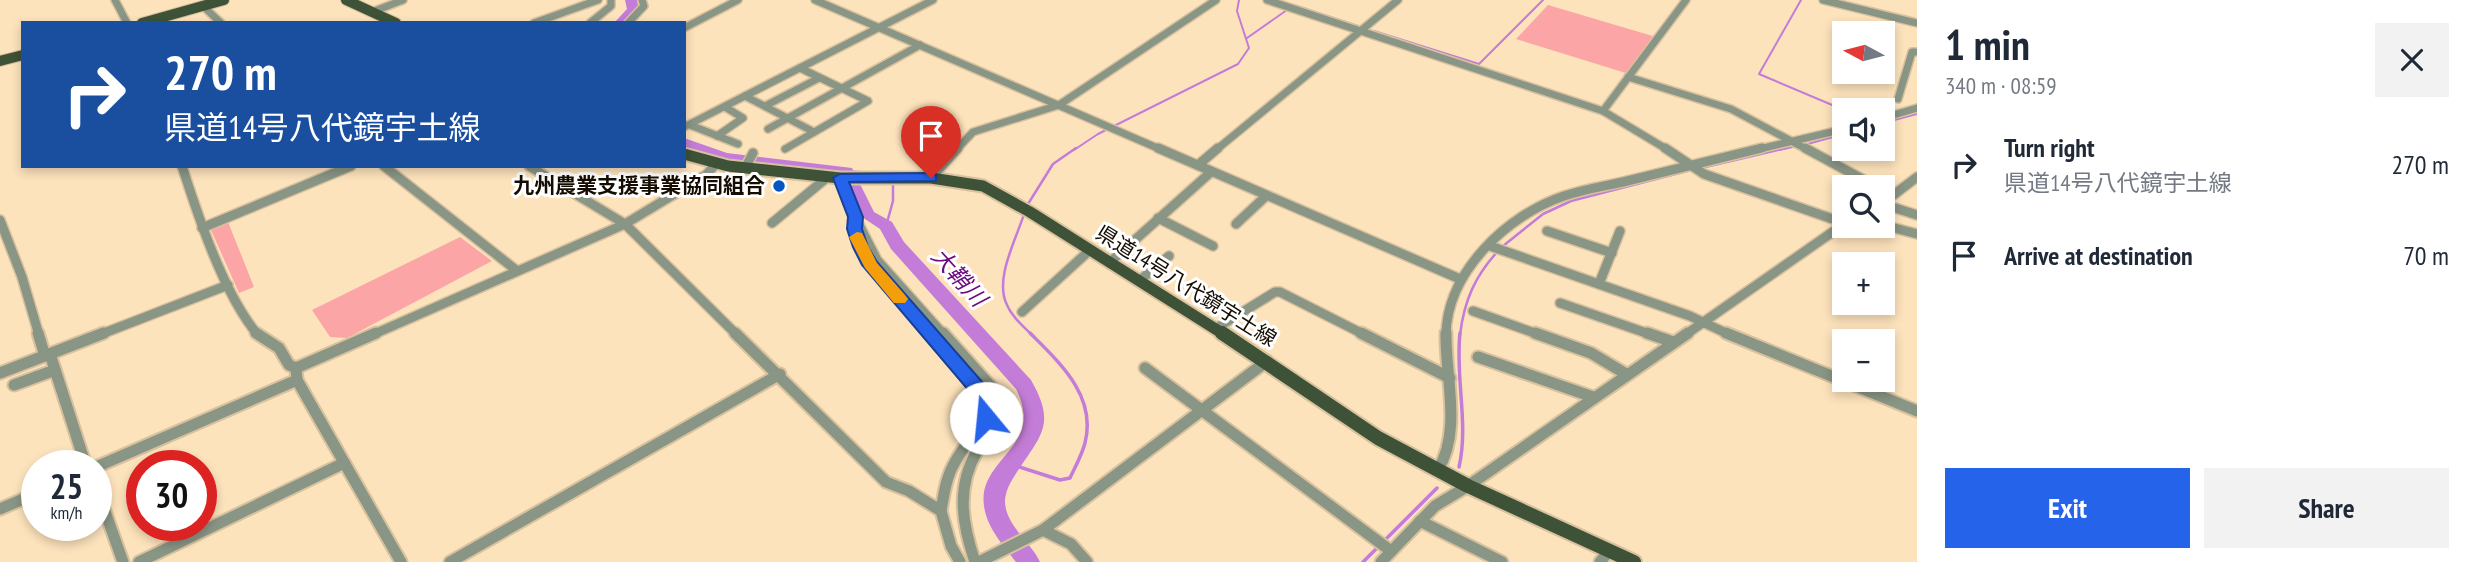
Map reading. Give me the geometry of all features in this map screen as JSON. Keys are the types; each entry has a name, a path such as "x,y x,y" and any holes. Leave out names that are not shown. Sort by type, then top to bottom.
{"main road":[{"path":"149,21 224,0"},
{"path":"346,0 392,21"},
{"path":"0,61 21,56"},
{"name":"県道14号八代鏡宇土線","path":"686,155 716,164 842,178 931,178 983,186 1024,208 1267,361 1378,438 1604,556 1633,562"}],"street":[{"path":"114,0 126,21"},
{"path":"372,12 403,0"},
{"path":"540,21 598,0"},
{"path":"592,21 611,6 611,0"},
{"path":"630,21 644,6 642,0"},
{"path":"686,28 738,0"},
{"path":"815,0 1460,279"},
{"path":"687,126 933,0"},
{"path":"931,178 973,132 1059,105 1216,0"},
{"path":"1267,0 1603,111 1696,168 1832,219"},
{"path":"1198,165 1398,0"},
{"path":"1603,111 1686,0"},
{"path":"1823,0 1917,23"},
{"path":"203,6 219,21"},
{"path":"768,129 920,45"},
{"path":"1898,99 1912,52 1917,52"},
{"path":"785,149 868,101 800,68"},
{"path":"1628,77 1731,109 1854,175"},
{"path":"765,106 819,78"},
{"path":"746,96 814,132"},
{"path":"717,136 743,118 725,107"},
{"path":"1895,114 1917,108"},
{"path":"687,126 738,144"},
{"path":"1438,470 1450,444 1447,316 1460,279 1471,264 1536,209 1563,196 1696,168 1832,132"},
{"path":"746,166 753,153"},
{"path":"112,460 516,270 625,224 706,175 716,164"},
{"path":"183,168 202,228 212,244 228,285 252,328 279,348 296,374 401,562"},
{"path":"202,228 346,168"},
{"path":"386,168 516,270"},
{"path":"532,168 625,224 780,374 886,482 909,491 941,511"},
{"path":"1109,262 1211,172"},
{"path":"772,223 824,180 825,176"},
{"path":"1895,194 1917,177"},
{"path":"842,178 855,217 877,260 995,391 999,401 1001,414 970,466 962,491 962,525 981,561 1037,534 1267,361"},
{"path":"1236,224 1266,196"},
{"path":"1895,207 1917,215"},
{"path":"855,217 855,229 870,265 985,397 986,418 956,460 946,485 941,511 951,546 960,562"},
{"path":"1158,218 1213,246"},
{"path":"0,220 55,370 81,450"},
{"path":"1895,228 1917,234"},
{"path":"1547,232 1612,253"},
{"path":"1599,284 1620,232"},
{"path":"1381,562 1389,550 1435,506 1468,486 1832,232"},
{"path":"1494,247 1702,322 1917,411"},
{"path":"1022,312 1090,250"},
{"path":"1139,281 1169,256"},
{"path":"0,373 228,285"},
{"path":"1214,329 1275,292 1280,292 1450,378"},
{"path":"1560,303 1673,342"},
{"path":"1473,312 1591,353 1626,374"},
{"path":"1478,357 1593,397"},
{"path":"1145,368 1389,550"},
{"path":"14,386 55,370"},
{"path":"450,562 780,374"},
{"path":"139,562 344,463"},
{"path":"0,509 21,500"},
{"path":"1420,521 1502,562"},
{"path":"112,531 123,562"},
{"path":"1037,534 1071,544 1087,562"}],"shaded area":[{"path":"1548,5 1656,37 1629,74 1516,39"},
{"path":"228,222 254,287 239,293 211,230"},
{"path":"460,237 492,261 347,338 330,337 312,310"}],"waterway":[{"name":"大鞘川","path":"622,21 633,10 634,4 631,0"},
{"path":"1074,150 1098,134 1238,64 1249,48 1237,11 1239,0"},
{"path":"1374,31 1479,64 1543,0"},
{"path":"1801,0 1759,74 1832,105"},
{"path":"1247,38 1294,5 1361,27"},
{"path":"1895,120 1917,114"},
{"path":"1804,145 1832,137"},
{"name":"大鞘川","path":"686,143 725,157 847,171 867,215 886,226 897,245 1024,385 1035,410 1034,424 1029,437 1003,476 994,503 1001,524 1029,562"},
{"path":"1779,150 1797,146"},
{"path":"1028,204 1053,164 1076,148"},
{"path":"1701,168 1786,148"},
{"path":"1503,246 1543,214 1571,201 1691,170"},
{"path":"847,171 868,173"},
{"path":"886,226 893,201 893,183"},
{"path":"1010,464 1060,480 1070,478 1085,443 1087,426 1086,410 1073,382 1053,356 1018,321 1004,295 1005,272 1024,214"},
{"path":"1460,335 1464,311 1472,290 1498,251"},
{"path":"1459,467 1463,434 1460,333"},
{"path":"1385,540 1437,488"},
{"path":"1363,562 1378,547"}],"slow traffic":[{"path":"857,237 870,265 900,299"}],"place":[{"name":"九州農業支援事業協同組合","path":"779,186"}],"route":[{"path":"931,178 840,178 840,183 855,217 860,247 870,265 985,397 986,418"}]}
